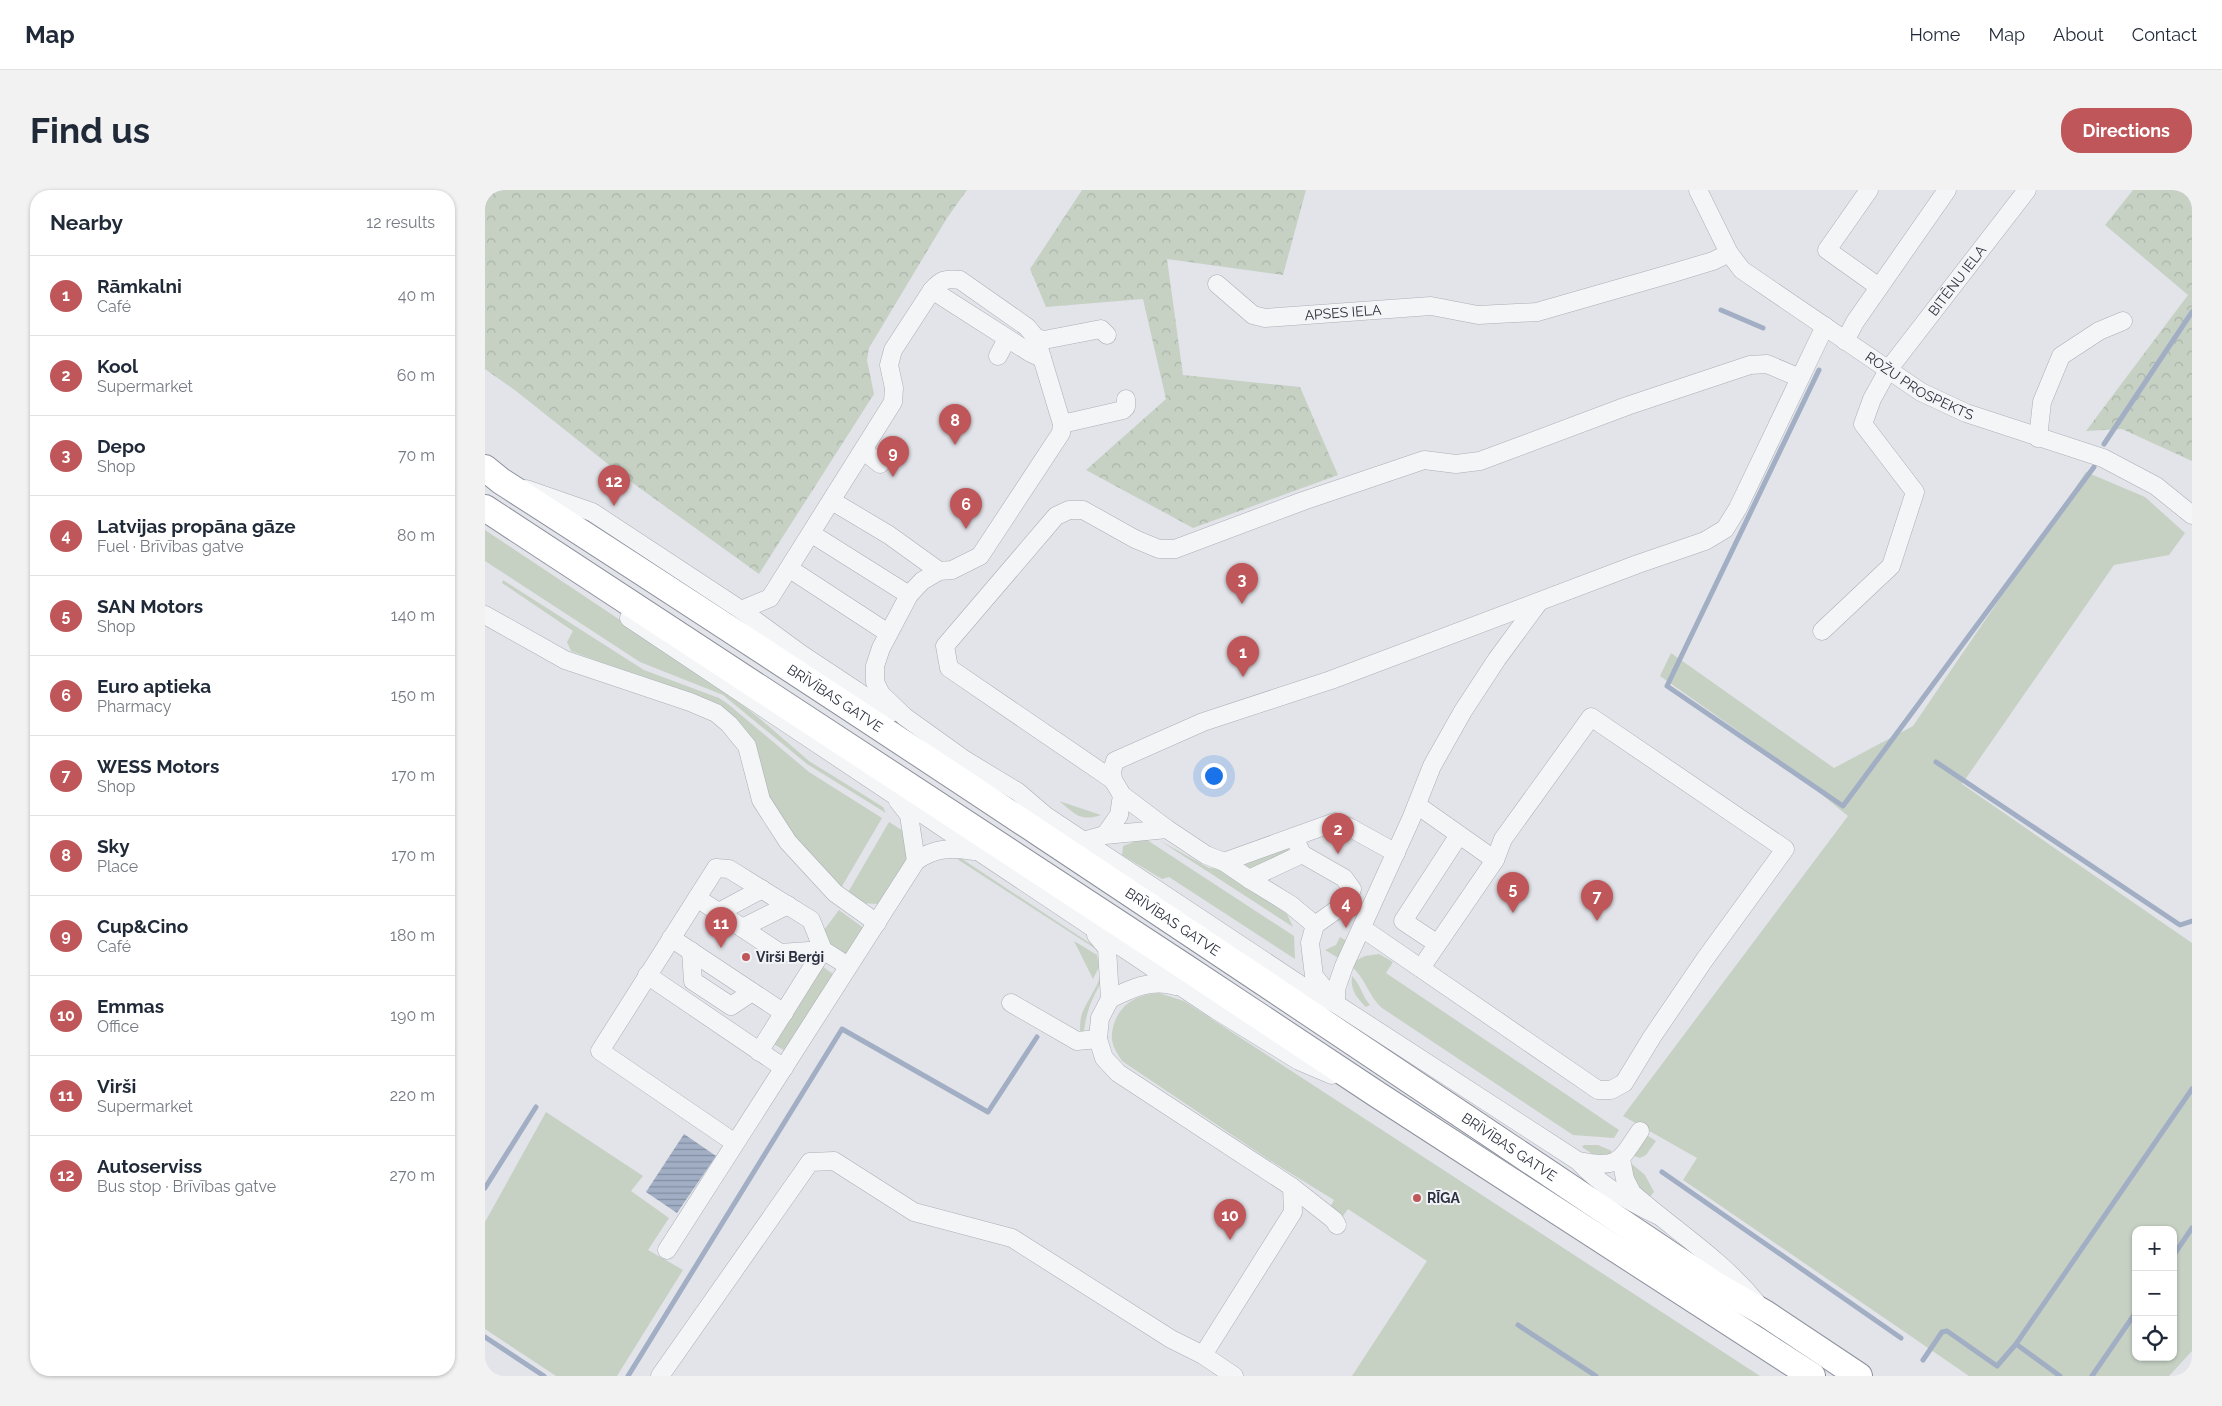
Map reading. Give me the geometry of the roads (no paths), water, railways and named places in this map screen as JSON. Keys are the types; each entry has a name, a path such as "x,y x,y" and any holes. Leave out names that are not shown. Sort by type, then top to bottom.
{"highway":[{"name":"BRĪVĪBAS GATVE","path":"493,475 689,602 1714,1284 1766,1314 1859,1376"},
{"name":"BRĪVĪBAS GATVE","path":"485,508 1378,1095 1812,1376"}],"street":[{"name":"ROŽU PROSPEKTS","path":"1698,190 1729,253 1743,270 1921,392 1966,413 2103,458 2156,486 2192,515"},
{"path":"1869,190 1827,250 1879,287"},
{"path":"1845,340 1855,322 1947,190"},
{"name":"BITĒNU IELA","path":"1822,631 1891,566 1915,492 1863,424 1872,399 1888,370 2027,190"},
{"name":"APSES IELA","path":"1217,284 1245,310 1253,315 1265,318 1431,306 1478,315 1537,312 1713,261 1729,253"},
{"path":"741,610 770,598 790,569 864,452 893,402 894,388 889,365 893,350 932,290 947,278 960,280 1027,327 1036,338 1062,424 1061,433 980,556 952,570 939,570 922,581 909,595 888,633 875,666 875,682 881,694 905,717 965,760 1018,792 1046,816 1083,841 1308,990 1336,1004 1578,1161 1591,1175 1630,1202 1657,1215"},
{"path":"932,290 1042,358"},
{"path":"2038,438 2042,402 2061,356 2099,330 2123,321"},
{"path":"1105,835 1119,815 1117,787 1112,771 1115,761 1203,722 1331,680 1638,564 1705,542 1725,529 1738,508 1825,326"},
{"path":"1036,338 1065,341 1101,329 1107,335"},
{"path":"998,356 1007,338"},
{"path":"1315,925 1291,905 1224,862 1206,855 1167,829 1117,787 949,668 945,646 1056,516 1069,510 1083,510 1135,539 1159,549 1175,549 1303,501 1424,460 1456,464 1480,461 1627,406 1750,365 1767,364 1800,378"},
{"path":"1062,424 1087,415 1123,410 1127,407 1126,399"},
{"path":"864,452 880,464"},
{"path":"493,475 592,512 741,610 801,654 878,705 905,717"},
{"path":"832,501 939,570"},
{"path":"812,534 909,595"},
{"path":"790,569 888,633"},
{"path":"582,570 615,608 1183,989 1299,1061 1378,1095"},
{"path":"1336,1004 1336,989 1417,805 1432,766 1463,711 1497,659 1539,602"},
{"path":"485,615 565,660 690,702 716,713 729,724 747,746 761,800 788,842 835,893 877,923"},
{"path":"1362,928 1598,1090 1611,1090 1624,1083 1651,1037 1699,966 1785,850 1591,717 1503,839 1495,860 1436,943 1421,968"},
{"path":"891,793 909,815 917,861"},
{"path":"1417,805 1495,860"},
{"path":"1224,862 1335,822 1349,827 1396,853"},
{"path":"1083,841 1105,835 1167,829"},
{"path":"1436,943 1403,921 1459,835"},
{"path":"1294,837 1302,854 1344,878 1352,889 1347,903 1315,925 1310,943 1314,976 1336,1004"},
{"path":"667,1250 917,861 934,851 950,848 976,851"},
{"path":"1249,879 1302,854"},
{"path":"735,1143 600,1051 715,868 729,869 811,920 823,950 848,966"},
{"path":"719,912 762,890"},
{"path":"697,898 780,953 823,950"},
{"path":"742,928 788,906"},
{"path":"1090,927 1107,948 1110,999 1100,1018 1098,1039 1104,1058 1118,1073 1292,1187 1335,1220 1337,1226"},
{"path":"671,938 784,1013"},
{"path":"759,1052 823,950"},
{"path":"691,952 693,981 731,1006 753,992"},
{"path":"647,975 784,1068"},
{"path":"1110,999 1136,986 1152,983 1168,984 1183,989"},
{"path":"1011,1003 1077,1042 1098,1039"},
{"path":"1578,1161 1603,1165 1621,1159 1640,1131"},
{"path":"1621,1159 1625,1179 1632,1193 1657,1215 1713,1258 1742,1285 1766,1314"},
{"path":"660,1376 810,1162 834,1161 914,1212 1011,1238 1171,1340 1203,1355 1234,1376"},
{"path":"1203,1355 1293,1212 1292,1187"}],"water":[{"path":"684,1134 716,1156 677,1213 646,1192"}],"waterway":[{"path":"1721,310 1763,328"},
{"path":"2104,444 2192,312"},
{"path":"1819,370 1667,686 1843,806 2094,467"},
{"path":"1936,762 2180,925 2192,921"},
{"path":"628,1376 842,1029 988,1112 1037,1037"},
{"path":"1923,1360 1942,1332 1947,1331 1997,1366 2016,1344 2192,1089"},
{"path":"485,1188 536,1107"},
{"path":"1662,1172 1901,1338"},
{"path":"2177,1250 2192,1228"},
{"path":"2092,1376 2133,1316"},
{"path":"1518,1325 1596,1376"},
{"path":"485,1337 544,1376"},
{"path":"2016,1344 2060,1376"}],"place":[{"name":"Sky","path":"955,445"},
{"name":"Cup&Cino","path":"893,477"},
{"name":"Autoserviss","path":"614,506"},
{"name":"Euro aptieka","path":"966,529"},
{"name":"Depo","path":"1242,604"},
{"name":"Rāmkalni","path":"1243,677"},
{"name":"Kool","path":"1338,854"},
{"name":"SAN Motors","path":"1513,913"},
{"name":"WESS Motors","path":"1597,921"},
{"name":"Latvijas propāna gāze","path":"1346,928"},
{"name":"Virši","path":"721,948"},
{"name":"Virši Berģi","path":"746,957"},
{"name":"RĪGA","path":"1417,1198"},
{"name":"Emmas","path":"1230,1240"}]}
